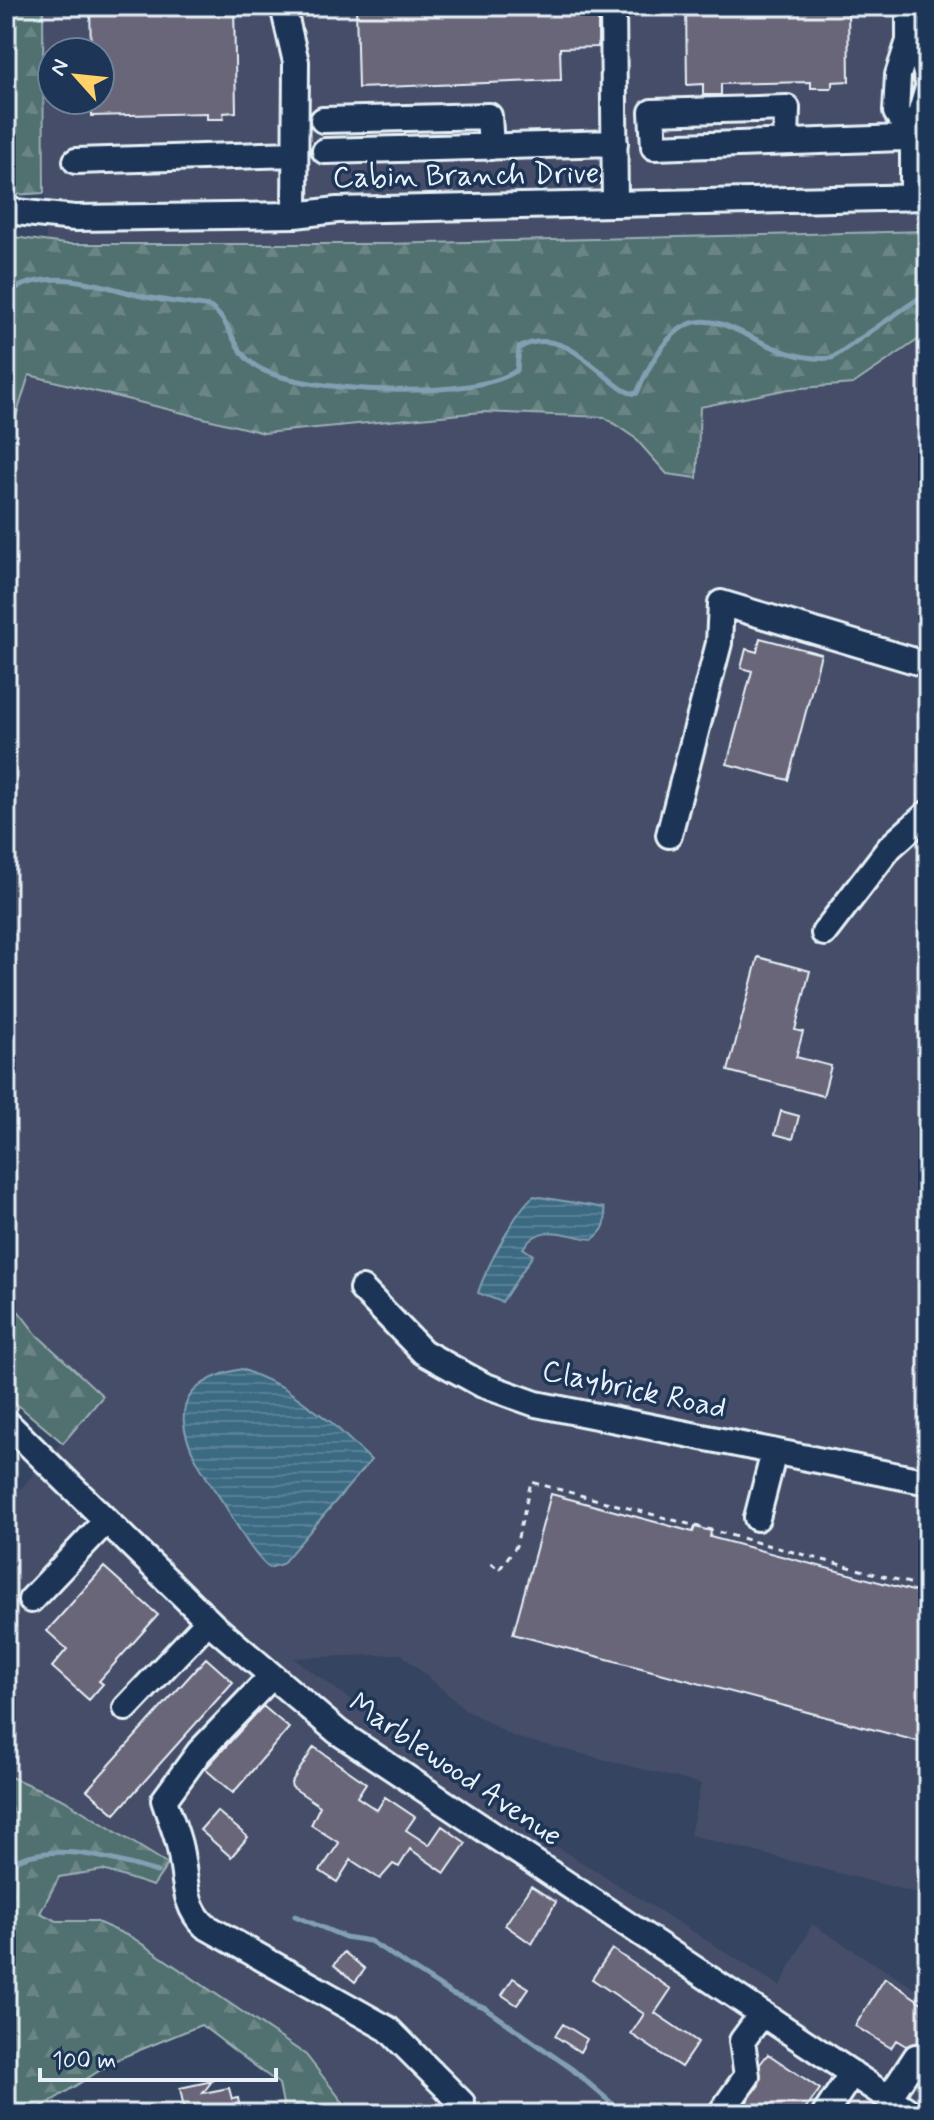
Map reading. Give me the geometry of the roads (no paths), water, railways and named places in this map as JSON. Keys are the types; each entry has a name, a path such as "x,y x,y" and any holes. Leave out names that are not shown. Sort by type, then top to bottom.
{"street":[{"path":"283,6 296,62 295,215"},
{"path":"613,6 615,204"},
{"path":"909,6 909,41 898,75 896,112 920,137"},
{"path":"909,41 923,61 928,85 920,137 921,197"},
{"path":"786,141 787,108 652,112 654,147 920,137"},
{"path":"323,120 489,116 491,147"},
{"path":"325,151 615,143"},
{"path":"76,161 295,154"},
{"name":"Cabin Branch Drive","path":"6,211 75,218 295,215 337,210 921,197"},
{"path":"669,835 719,643 721,603 928,665"},
{"path":"824,933 890,847 928,813"},
{"name":"Claybrick Road","path":"362,1289 423,1352 483,1385 536,1404 928,1482"},
{"name":"Marblewood Avenue","path":"6,1422 208,1621 270,1678 338,1732 913,2114"},
{"path":"757,1518 774,1452"},
{"path":"31,1600 106,1521"},
{"path":"126,1708 208,1621"},
{"path":"270,1678 199,1752 164,1800 180,1846 187,1899 194,1916 205,1926 388,2029 462,2103"},
{"path":"720,2114 747,2076 742,2041 762,2014"},
{"path":"889,2098 916,2057"},
{"path":"825,2114 852,2073"}],"waterway":[{"path":"10,175 13,6"},
{"path":"6,294 37,281 70,280 210,307 223,320 250,362 281,377 312,383 389,390 466,386 496,380 517,370 519,348 538,342 556,343 573,351 616,385 627,392 637,393 659,351 681,328 702,321 724,325 800,356 832,358 928,292"},
{"path":"6,1866 42,1853 61,1852 101,1857 157,1872"},
{"path":"295,1916 345,1937 370,1941 452,1994 484,2007 572,2069 624,2114"}]}
